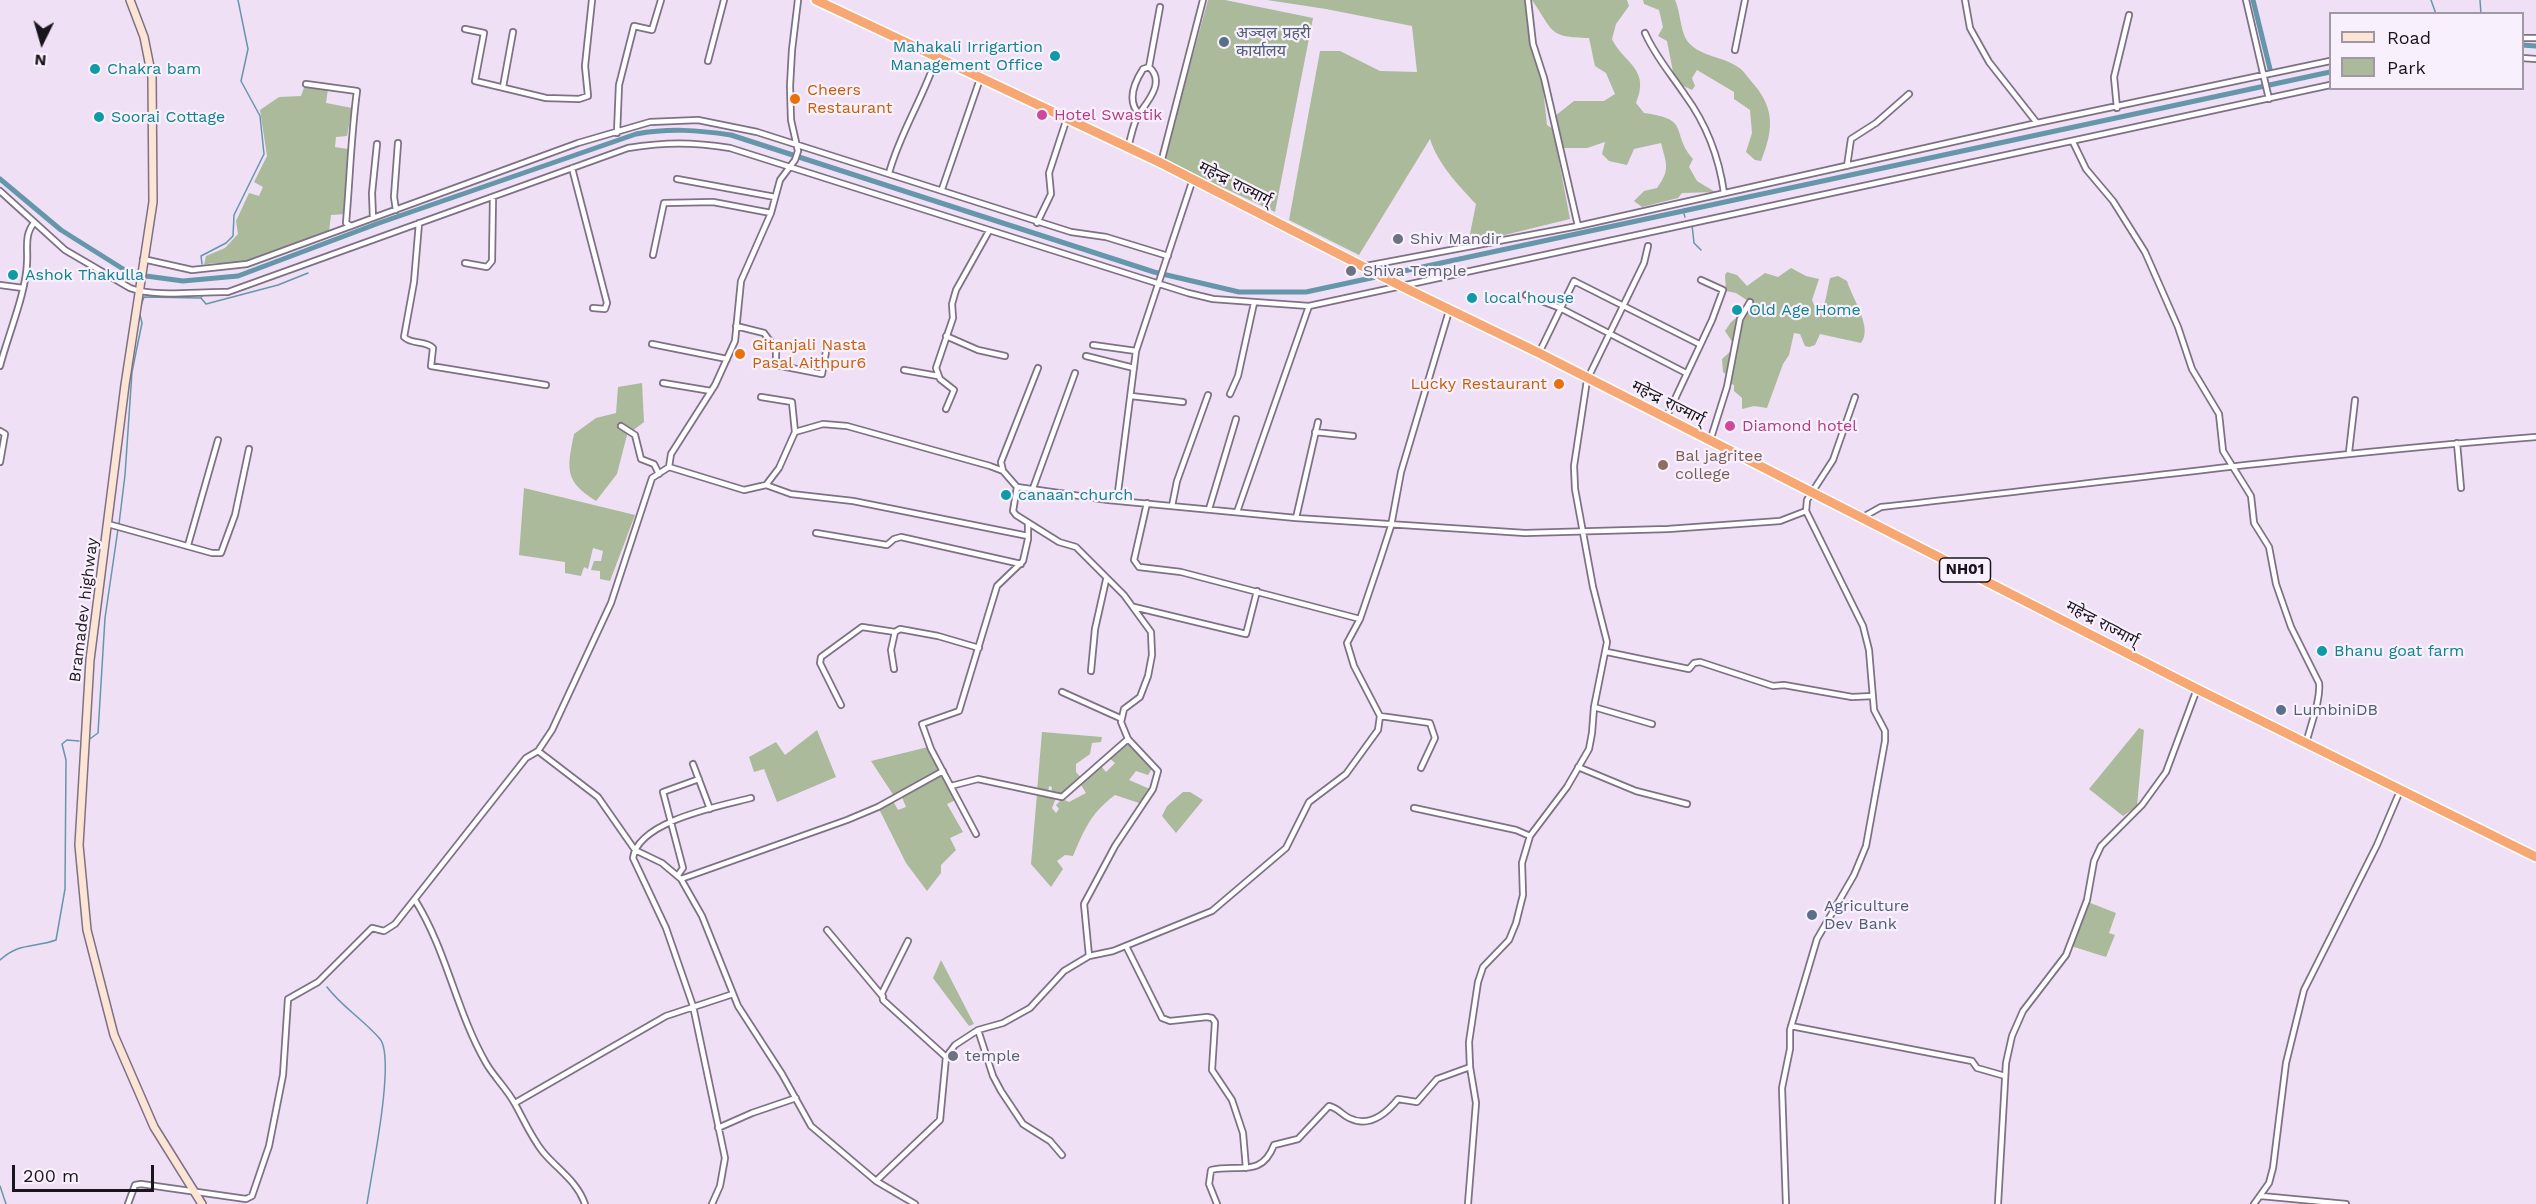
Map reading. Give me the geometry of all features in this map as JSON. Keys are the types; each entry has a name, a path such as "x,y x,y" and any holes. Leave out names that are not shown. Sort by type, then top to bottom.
{"highway":[{"name":"महेन्द्र राज्मार्ग्","path":"816,0 1161,163 1399,285 1539,352 1587,380 1666,418 2196,689 2536,857"}],"street":[{"name":"Bramadev highway","path":"130,0 144,37 152,88 154,191 90,660 79,845 87,930 114,1035 154,1127 202,1204"},
{"path":"465,29 484,33 475,81 546,98 579,99 588,96 585,66 592,0"},
{"path":"617,133 619,85 634,26 652,30 662,0"},
{"path":"708,61 724,0"},
{"path":"128,1204 135,1185 141,1184 246,1199 252,1196 269,1146 283,1075 288,999 318,982 372,928 384,931 395,924 526,758 538,751 552,730 611,603 652,478 669,467 671,454 711,391 735,341 741,281 771,213 780,180 795,160 797,149 791,120 790,86 798,0"},
{"path":"1161,163 1203,0"},
{"path":"1528,0 1533,44 1544,78 1578,226"},
{"path":"1735,50 1745,0"},
{"path":"1965,0 1970,28 1989,62 2037,123"},
{"path":"2246,0 2269,96"},
{"path":"1149,67 1160,7"},
{"path":"2117,108 2114,77 2129,15"},
{"path":"503,87 513,33"},
{"path":"1645,33 1654,54 1686,96 1711,139 1720,164 1724,193"},
{"path":"890,173 897,143 924,91 937,56"},
{"path":"1366,268 1578,226 2037,123 2117,108 2329,61"},
{"path":"1139,114 1135,109 1133,90 1143,69 1149,67"},
{"path":"1128,147 1139,114 1144,110 1154,90 1153,70 1149,67"},
{"path":"942,189 980,79"},
{"path":"306,84 357,91 350,148 351,166 346,223 351,226"},
{"path":"0,191 64,250 139,290 228,291 628,148 666,142 691,142 730,148 989,231 1159,280 1213,299 1309,306 1688,222 2030,149 2073,142 2269,96 2329,85"},
{"path":"1847,166 1851,139 1876,123 1909,94"},
{"path":"1038,222 1050,194 1049,173 1067,118"},
{"path":"143,261 192,270 247,264 578,143 650,122 698,120 757,132 797,149 890,173 1071,232 1106,237 1168,256"},
{"path":"2073,142 2086,169 2113,201 2145,252 2178,327 2192,369 2219,414 2223,451 2251,496 2254,523 2269,547 2276,584 2291,627 2319,683 2320,694 2313,711 2306,744"},
{"path":"396,210 394,197 398,143"},
{"path":"373,218 372,193 377,144"},
{"path":"573,168 607,303 605,309 593,308"},
{"path":"677,179 775,197"},
{"path":"1117,500 1136,351 1193,179"},
{"path":"465,263 487,267 492,261 493,197"},
{"path":"653,255 664,203 713,202 771,213"},
{"path":"0,366 23,288 27,264 28,231 34,223"},
{"path":"419,223 414,282 404,337 407,341 429,344 433,348 431,366 546,385"},
{"path":"938,376 936,368 953,318 952,304 956,290 989,231"},
{"path":"1468,1204 1476,1103 1470,1067 1470,1024 1478,982 1483,967 1509,940 1516,923 1523,895 1522,863 1530,836 1588,749 1594,707 1607,652 1575,489 1574,466 1587,380 1607,333 1644,263 1648,246"},
{"path":"1666,418 1712,320 1723,290 1701,280"},
{"path":"1539,352 1574,281 1699,344"},
{"path":"0,285 23,288"},
{"path":"1526,295 1560,308 1686,373"},
{"path":"1710,441 1727,387 1737,327 1750,302"},
{"path":"1230,394 1238,376 1254,303"},
{"path":"1237,512 1309,306"},
{"path":"876,1181 940,1120 946,1057 955,1045 978,1030 1004,1023 1030,1008 1064,971 1089,956 1126,946 1212,911 1256,876 1286,848 1309,802 1335,784 1351,767 1378,730 1380,716 1354,666 1347,643 1360,619 1391,526 1401,472 1450,308"},
{"path":"736,326 764,333 776,349 776,365 822,374 827,346"},
{"path":"946,336 978,350 1005,356"},
{"path":"0,337 8,338"},
{"path":"652,344 727,359"},
{"path":"1093,345 1136,351"},
{"path":"1086,356 1134,368"},
{"path":"1038,368 1001,462 1003,471 1017,487 1032,491 1296,518 1525,533 1585,533 1780,521 1806,511"},
{"path":"904,370 938,376 954,390 946,409"},
{"path":"1032,491 1075,373"},
{"path":"663,383 711,391"},
{"path":"1172,506 1177,482 1208,395"},
{"path":"1131,396 1183,402"},
{"path":"761,397 792,402 795,432 779,468 766,485"},
{"path":"1786,1204 1782,1088 1790,1049 1791,1026 1817,939 1854,875 1866,846 1885,741 1885,731 1874,710 1869,650 1863,626 1806,511 1807,500 1833,460 1855,397"},
{"path":"2349,452 2355,400"},
{"path":"1209,509 1236,419"},
{"path":"1296,518 1318,422"},
{"path":"795,432 824,424 848,426 1003,471"},
{"path":"621,426 635,435 641,459 654,465 659,474"},
{"path":"0,431 5,435 5,440 0,462"},
{"path":"1315,432 1353,436"},
{"path":"1860,518 1881,507 2349,452 2536,438"},
{"path":"188,545 218,440"},
{"path":"2457,443 2461,488"},
{"path":"108,524 217,554 225,549 249,448"},
{"path":"669,467 744,490 766,485 791,494 853,501 1028,536"},
{"path":"1017,487 1014,513 1059,542 1076,547 1134,607 1151,632 1152,654 1140,697 1124,709 1120,718 1128,739 1158,771 1153,789 1115,846 1084,904 1089,956"},
{"path":"1147,503 1134,560 1139,567 1181,572 1360,619"},
{"path":"976,834 943,771 922,724 959,711 997,586 1022,564 1028,536 1028,523"},
{"path":"816,533 887,545 901,537 1022,564"},
{"path":"1090,671 1095,629 1106,580"},
{"path":"1134,607 1246,634 1257,591"},
{"path":"841,705 820,663 821,657 862,627 895,632 900,629 938,636 979,648"},
{"path":"894,669 891,650 895,632"},
{"path":"1607,652 1689,669 1694,663 1700,662 1773,686 1784,685 1852,697 1873,696"},
{"path":"1998,1204 2008,1047 2023,1011 2066,955 2087,900 2094,861 2101,846 2155,789 2184,729 2196,689"},
{"path":"1062,692 1120,718"},
{"path":"1594,707 1653,724"},
{"path":"1380,716 1430,723 1436,738 1421,768"},
{"path":"951,786 978,779 1062,797 1128,739"},
{"path":"538,751 598,797 634,850 662,863 679,877 702,916 733,994 811,1126 876,1181 915,1204"},
{"path":"693,764 710,809"},
{"path":"1578,767 1636,791 1687,804"},
{"path":"679,877 848,820 878,807 943,771"},
{"path":"679,877 683,868 663,792 699,779"},
{"path":"2254,1204 2269,1183 2273,1168 2286,1063 2304,990 2378,845 2400,791"},
{"path":"712,1204 720,1186 725,1158 693,1006 672,945 633,858 634,850 652,833 672,820 751,798"},
{"path":"1414,808 1515,830 1530,836"},
{"path":"415,900 432,926 467,1026 488,1066 514,1103 529,1132 543,1152 580,1189 585,1204"},
{"path":"827,930 883,997 946,1057"},
{"path":"883,997 882,993 908,941"},
{"path":"1126,946 1162,1018 1170,1021 1206,1017 1212,1018 1215,1022 1212,1070 1232,1100 1243,1133 1246,1168"},
{"path":"514,1103 602,1055 648,1025 693,1006 733,994"},
{"path":"1791,1026 1972,1061 1977,1068 2005,1076"},
{"path":"978,1030 993,1076 1023,1124 1050,1141 1062,1155"},
{"path":"1217,1204 1209,1185 1211,1170 1261,1165 1269,1158 1274,1145 1298,1139 1329,1106 1350,1118 1368,1122 1387,1113 1398,1099 1417,1102 1437,1079 1470,1067"},
{"path":"718,1128 796,1098"},
{"path":"2261,1196 2346,1204"}],"green space":[{"path":"1208,0 1225,0 1313,18 1275,212 1164,160"},
{"path":"1267,0 1525,0 1531,44 1542,79 1547,125 1553,129 1570,219 1468,244 1476,204 1443,166 1430,139 1359,255 1289,220 1320,51 1340,51 1380,71 1417,72 1412,26"},
{"path":"1532,0 1627,0 1629,6 1616,24 1612,39 1638,74 1640,91 1636,103 1644,113 1669,119 1675,123 1686,150 1693,159 1689,167 1697,181 1715,192 1682,193 1678,198 1642,207 1634,201 1644,191 1657,188 1666,171 1661,143 1634,149 1627,165 1609,161 1602,154 1605,142 1587,148 1562,148 1555,116 1574,101 1604,101 1615,94 1606,73 1595,66 1589,38 1566,36 1553,31"},
{"path":"1643,0 1675,0 1684,34 1689,43 1699,51 1738,67 1759,91 1765,100 1770,119 1768,138 1761,161 1755,160 1746,152 1752,133 1750,110 1734,99 1734,92 1697,70 1692,78 1695,86 1692,90 1675,82 1667,41 1658,36 1663,27 1659,10 1644,4"},
{"path":"305,85 328,89 326,103 352,108 347,136 336,137 335,147 348,149 346,214 331,215 329,232 277,252 240,263 204,265 206,256 225,248 238,234 236,221 249,193 259,196 263,187 254,182 267,156 260,110 279,97 301,96"},
{"path":"1791,268 1806,276 1819,279 1812,300 1814,305 1821,306 1825,302 1830,278 1838,276 1847,281 1861,314 1865,330 1864,337 1861,343 1820,334 1815,345 1809,347 1805,346 1800,334 1794,333 1789,355 1783,364 1767,408 1754,406 1742,409 1742,398 1734,391 1734,385 1727,382 1728,376 1723,372 1722,359 1731,351 1733,343 1725,331 1731,322 1744,312 1741,312 1748,301 1736,293 1726,291 1725,275 1727,272 1737,275 1747,286 1765,273 1778,277"},
{"path":"642,383 644,422 627,435 617,474 596,501 578,487 570,473 569,465 574,434 596,418 616,413 618,387"},
{"path":"524,488 635,515 610,581 600,579 600,571 591,570 594,561 601,561 603,551 593,548 588,569 584,567 581,576 565,573 565,562 519,555"},
{"path":"2139,728 2144,730 2137,806 2123,816 2089,789"},
{"path":"817,730 836,777 777,802 764,769 754,772 749,757 776,742 785,755"},
{"path":"1042,732 1102,737 1101,742 1092,743 1090,754 1076,764 1076,772 1083,780 1060,796 1051,794 1052,787 1049,786 1048,794 1037,791"},
{"path":"1130,742 1153,767 1148,775 1136,771 1129,780 1150,789 1139,803 1115,795 1100,808 1085,829 1073,856 1065,855 1057,861 1063,869 1051,887 1031,864 1037,794 1056,798 1052,808 1056,813 1059,809 1056,805 1062,799 1069,802 1086,793 1081,785 1101,766 1106,772 1115,763 1109,758"},
{"path":"928,747 942,771 894,796 871,761"},
{"path":"943,772 958,799 947,804 963,832 950,838 956,850 941,865 941,873 927,891 906,863 879,809 892,799 898,810 906,807 901,795"},
{"path":"1183,792 1190,792 1203,800 1176,833 1162,816 1167,806"},
{"path":"2088,902 2116,913 2109,933 2115,935 2106,957 2071,946"},
{"path":"941,960 974,1024 969,1026 933,978"}],"waterway":[{"path":"202,264 201,256 226,243 233,236 234,215 264,154 260,116 241,81 248,49 238,0"},
{"path":"2253,0 2271,73"},
{"path":"2431,0 2435,12"},
{"path":"2480,0 2481,12"},
{"path":"2524,45 2536,46"},
{"path":"0,179 61,230 131,274 183,281 238,276 379,223 636,134 684,130 731,135 1154,272 1239,292 1306,292 2329,72"},
{"path":"1683,211 1685,217"},
{"path":"1692,225 1694,243 1701,250"},
{"path":"202,295 201,298 206,304 278,285 308,273"},
{"path":"119,524 125,475 132,372 142,323 139,311 144,297 201,298"},
{"path":"87,741 98,733 105,618 118,529"},
{"path":"0,960 14,950 56,940 65,889 66,760 62,744 67,740 79,741"},
{"path":"327,987 380,1039 384,1051 384,1092 367,1204"},
{"path":"0,1186 6,1204"}],"place":[{"name":"अञ्चल प्रहरी कार्यालय","path":"1224,42"},
{"name":"Mahakali Irrigartion Management Office","path":"1055,56"},
{"name":"Chakra bam","path":"95,69"},
{"name":"Cheers Restaurant","path":"795,99"},
{"name":"Hotel Swastik","path":"1042,115"},
{"name":"Soorai Cottage","path":"99,117"},
{"name":"Shiv Mandir","path":"1398,239"},
{"name":"Shiva Temple","path":"1351,271"},
{"name":"Ashok Thakulla","path":"13,275"},
{"name":"local house","path":"1472,298"},
{"name":"Old Age Home","path":"1737,310"},
{"name":"Gitanjali Nasta Pasal Aithpur6","path":"740,354"},
{"name":"Lucky Restaurant","path":"1559,384"},
{"name":"Diamond hotel","path":"1730,426"},
{"name":"Bal jagritee college","path":"1663,465"},
{"name":"canaan church","path":"1006,495"},
{"name":"Bhanu goat farm","path":"2322,651"},
{"name":"LumbiniDB","path":"2281,710"},
{"name":"Agriculture Dev Bank","path":"1812,915"},
{"name":"temple","path":"953,1056"}]}
